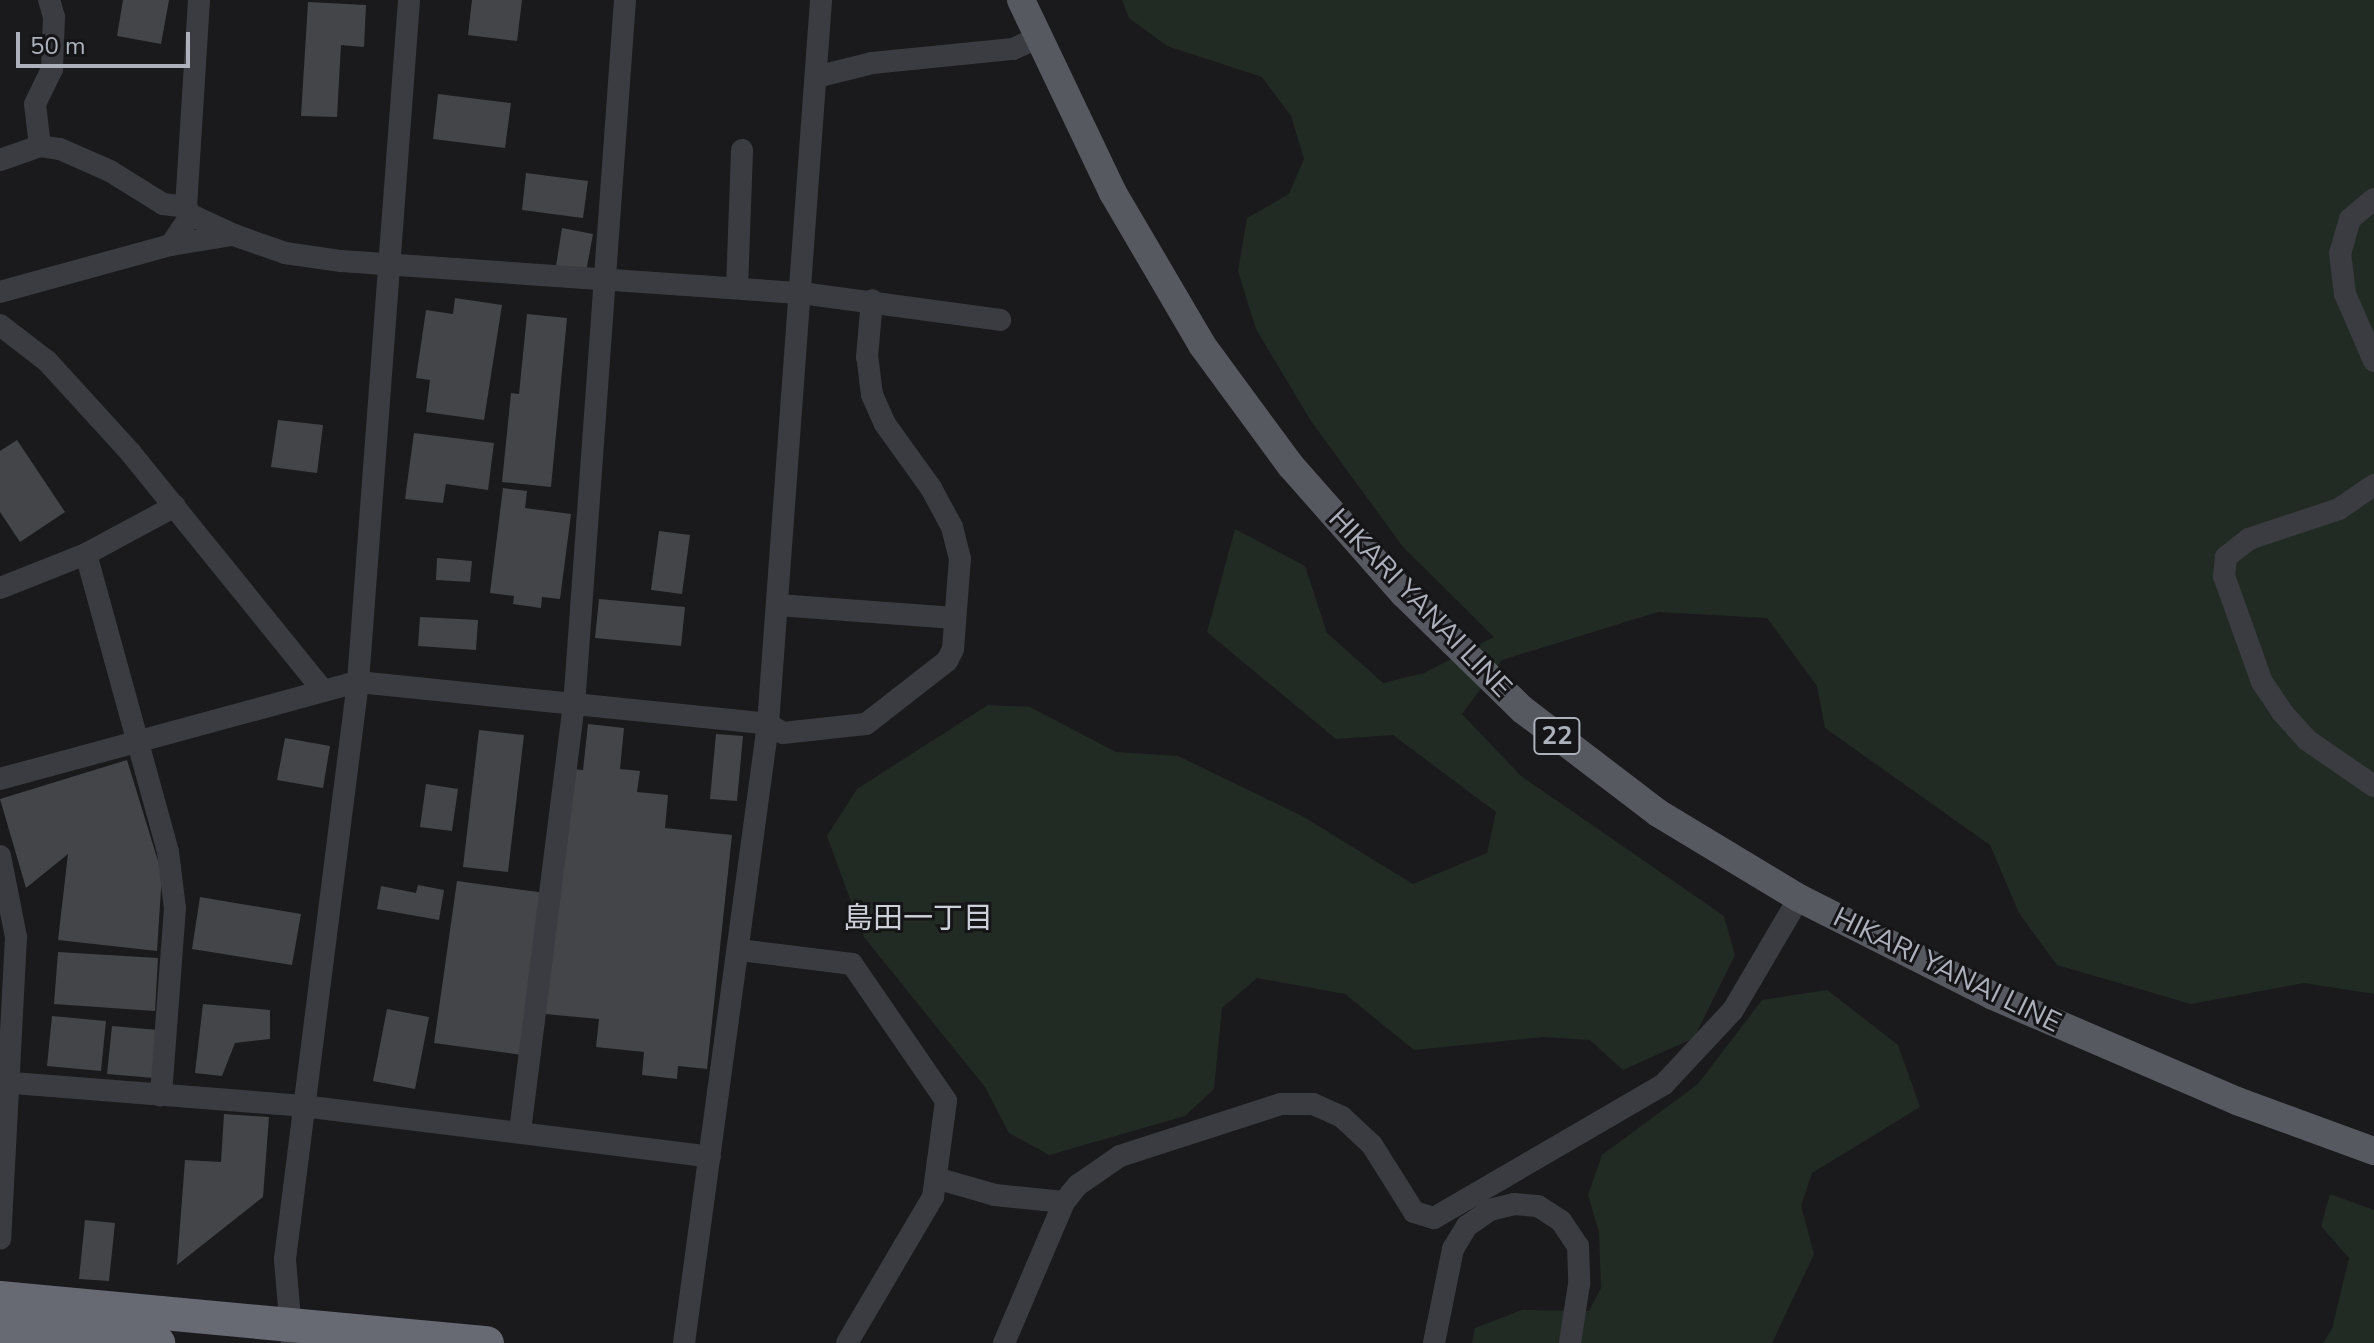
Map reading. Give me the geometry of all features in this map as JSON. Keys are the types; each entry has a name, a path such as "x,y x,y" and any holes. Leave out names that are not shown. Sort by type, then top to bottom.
{"highway":[{"path":"0,1298 292,1334 487,1343"},
{"path":"0,1328 158,1343"}],"main road":[{"name":"HIKARI YANAI LINE","path":"1021,0 1113,193 1202,345 1301,478 1404,594 1523,710 1658,813 1799,898 1993,996 2237,1101 2374,1151"}],"street":[{"path":"40,146 35,104 52,69 54,17 49,0"},
{"path":"171,245 188,211 199,0"},
{"path":"292,1334 285,1259 358,682 409,0"},
{"path":"520,1131 574,706 625,0"},
{"path":"684,1343 740,950 768,724 821,0"},
{"path":"816,77 872,63 1013,49 1038,38"},
{"path":"0,160 40,146 60,149 110,171 163,204 188,211 234,235 285,253 801,293 872,300 1000,320"},
{"path":"737,288 742,150"},
{"path":"2374,199 2350,219 2340,253 2345,294 2374,361"},
{"path":"0,292 171,245 234,235"},
{"path":"0,779 137,745 358,682 768,724 783,733 866,724 947,661 955,618 960,559 952,527 872,395 867,357 872,300"},
{"path":"0,325 47,361 175,506 323,690"},
{"path":"2374,485 2339,509 2249,539 2226,557 2224,576 2262,682 2282,712 2307,740 2374,786"},
{"path":"0,588 86,554 175,506"},
{"path":"86,554 168,852 175,908 161,1095"},
{"path":"778,605 955,618"},
{"path":"0,856 16,937 4,1082 0,1239"},
{"path":"1004,1343 1064,1202 1078,1185 1120,1156 1281,1104 1313,1104 1342,1117 1372,1145 1414,1212 1434,1218 1664,1084 1733,1010 1799,898"},
{"path":"740,950 852,964 946,1101 933,1197 847,1343"},
{"path":"4,1082 303,1106 710,1157"},
{"path":"936,1178 995,1195 1064,1202"},
{"path":"1434,1343 1453,1249 1467,1226 1490,1210 1538,1206 1561,1221 1578,1246 1579,1284 1570,1343"},
{"path":"1434,1218 1442,1244 1453,1249"}],"shaded area":[{"path":"1122,0 2374,0 2374,994 2304,983 2191,1004 2057,965 2019,913 1990,845 1825,728 1817,686 1767,618 1658,612 1502,660 1462,714 1521,776 1724,916 1735,955 1694,1038 1623,1070 1590,1040 1543,1037 1414,1050 1345,994 1257,978 1222,1008 1214,1089 1185,1116 1049,1155 1009,1133 985,1087 864,937 827,836 857,789 988,705 1030,707 1116,752 1178,756 1302,816 1413,884 1487,853 1496,812 1393,735 1336,739 1207,632 1235,529 1305,566 1327,633 1383,683 1424,673 1494,637 1403,547 1311,421 1256,329 1238,271 1247,218 1289,194 1304,159 1291,116 1262,77 1167,46 1129,18"},
{"path":"1827,990 1898,1045 1920,1107 1812,1173 1801,1206 1814,1254 1772,1343 1472,1343 1475,1328 1522,1310 1589,1311 1601,1288 1599,1232 1588,1195 1602,1155 1698,1084 1762,1000"},
{"path":"2330,1194 2374,1210 2374,1343 2323,1343 2332,1329 2349,1258 2321,1226"}],"building":[{"path":"123,0 169,0 161,44 117,36"},
{"path":"472,0 522,0 517,41 468,35"},
{"path":"308,2 366,5 364,47 341,45 337,117 301,116"},
{"path":"438,94 511,103 505,148 433,139"},
{"path":"526,173 588,181 583,218 522,210"},
{"path":"562,228 593,234 586,272 556,266"},
{"path":"455,298 502,305 484,420 426,412 430,380 416,378 426,310 453,314"},
{"path":"527,314 567,318 551,487 502,482 511,393 519,394"},
{"path":"278,420 323,425 317,473 271,467"},
{"path":"414,433 494,443 488,490 446,484 443,503 405,499"},
{"path":"17,440 65,512 20,542 0,512 0,451"},
{"path":"503,488 527,491 525,508 571,514 560,599 542,597 541,608 513,604 514,596 490,593"},
{"path":"659,531 690,535 682,594 651,590"},
{"path":"437,558 472,561 470,582 436,580"},
{"path":"599,599 685,607 681,646 595,638"},
{"path":"420,617 478,620 476,650 418,646"},
{"path":"588,724 624,728 620,769 640,771 637,792 668,795 665,828 732,835 707,1069 678,1066 677,1079 642,1075 644,1052 596,1047 599,1019 545,1014 573,769 583,770"},
{"path":"479,730 524,735 508,872 463,867"},
{"path":"716,734 743,736 737,801 710,799"},
{"path":"285,738 330,746 323,788 277,780"},
{"path":"127,760 162,874 157,951 58,940 68,854 26,888 0,799"},
{"path":"426,784 458,789 452,831 420,827"},
{"path":"457,881 546,893 522,1055 434,1043"},
{"path":"418,885 444,890 439,920 377,909 381,886 416,893"},
{"path":"200,897 301,914 292,965 192,949"},
{"path":"58,952 158,958 155,1011 54,1004"},
{"path":"203,1004 270,1010 270,1039 235,1043 222,1076 195,1073"},
{"path":"387,1009 429,1017 415,1089 373,1081"},
{"path":"52,1016 106,1021 101,1071 47,1066"},
{"path":"112,1026 158,1030 154,1078 107,1074"},
{"path":"224,1114 269,1117 263,1197 177,1265 185,1160 221,1162"},
{"path":"85,1220 115,1223 109,1281 79,1279"}],"district":[{"name":"島田一丁目","path":"918,919"}]}
